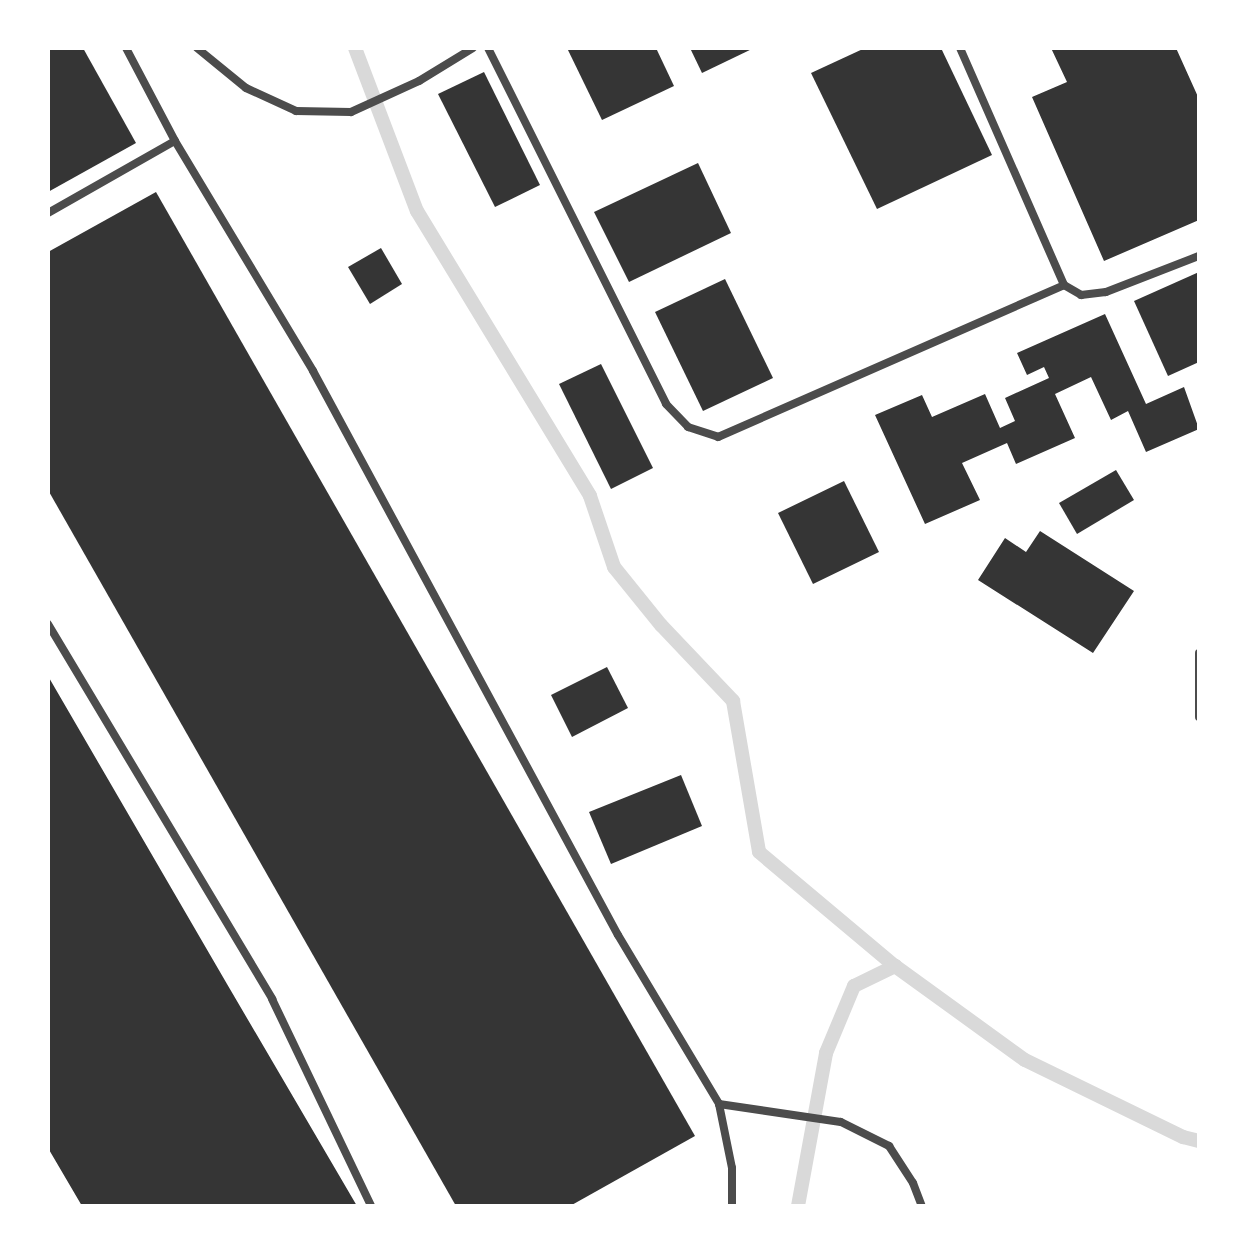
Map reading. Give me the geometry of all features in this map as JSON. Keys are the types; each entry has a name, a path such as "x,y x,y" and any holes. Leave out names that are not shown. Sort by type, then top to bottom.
{"street":[{"path":"126,48 175,141 313,371 618,935 719,1104 732,1168 732,1206"},
{"path":"197,48 206,59 246,88 296,111 351,112 419,81 473,48"},
{"path":"488,48 666,404 688,427 718,437 1064,285"},
{"path":"960,48 1064,285 1081,295 1106,292 1199,256"},
{"path":"48,213 175,141"},
{"path":"48,624 272,999 371,1206"},
{"path":"1199,653 1199,717"},
{"path":"719,1104 841,1122 889,1146 913,1183 922,1206"}],"building":[{"path":"48,48 83,48 136,143 48,192"},
{"path":"567,48 656,48 674,86 602,120"},
{"path":"690,48 754,48 702,73"},
{"path":"865,48 941,48 992,155 877,209 811,73"},
{"path":"1051,48 1176,48 1199,99 1199,220 1104,261 1032,97 1067,82"},
{"path":"484,72 540,185 495,207 438,94"},
{"path":"698,163 731,233 629,282 594,212"},
{"path":"156,192 695,1136 570,1206 456,1206 48,490 48,252"},
{"path":"381,248 402,284 370,304 348,267"},
{"path":"1199,272 1199,362 1168,376 1134,301"},
{"path":"725,279 773,378 703,411 655,312"},
{"path":"1105,314 1146,404 1184,387 1199,429 1146,452 1128,411 1111,420 1091,377 1055,394 1075,438 1016,464 1007,443 962,463 980,500 925,524 875,415 922,395 932,417 985,394 1000,428 1015,421 1005,398 1049,378 1044,367 1027,375 1017,353"},
{"path":"601,364 653,468 611,489 559,384"},
{"path":"1116,470 1134,500 1077,534 1059,503"},
{"path":"844,481 879,552 813,584 778,513"},
{"path":"1040,531 1134,591 1093,653 978,580 1005,538 1026,552"},
{"path":"607,667 628,708 572,737 551,695"},
{"path":"48,676 357,1206 82,1206 48,1148"},
{"path":"681,775 702,826 611,864 589,812"}],"waterway":[{"path":"355,48 417,211 590,496 614,567 661,625 733,701 759,852 895,966 1025,1060 1183,1137 1199,1141"},
{"path":"798,1206 826,1053 854,986 895,966"}]}
